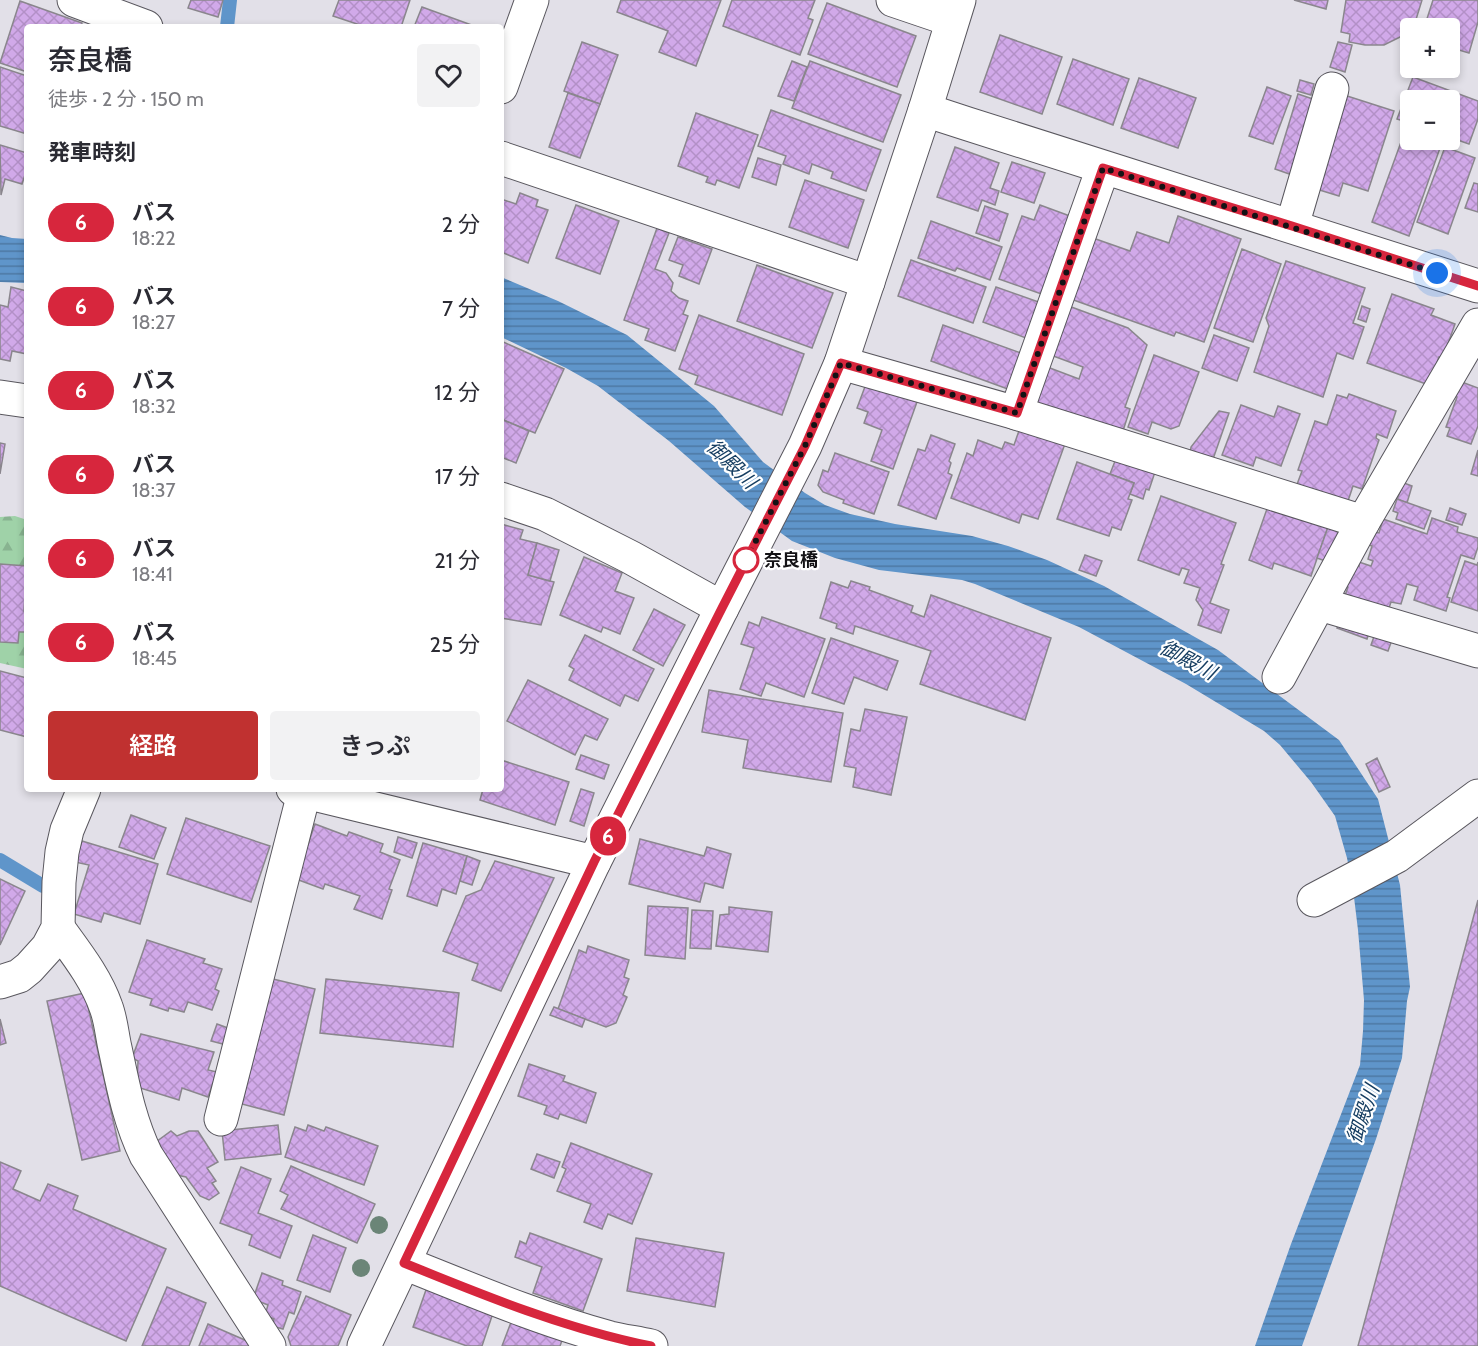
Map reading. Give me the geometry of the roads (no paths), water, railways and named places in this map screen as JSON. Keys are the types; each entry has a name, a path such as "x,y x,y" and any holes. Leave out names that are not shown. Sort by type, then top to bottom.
{"street":[{"path":"74,0 138,24"},
{"path":"504,79 532,0"},
{"path":"364,1346 594,862 805,446 841,363 956,10 893,0"},
{"path":"1292,226 1332,89"},
{"path":"925,110 1478,286"},
{"path":"504,159 868,282"},
{"path":"1017,413 1103,168"},
{"path":"1279,677 1363,522 1478,325"},
{"path":"841,363 1017,413 1363,522"},
{"path":"0,398 24,401"},
{"path":"504,500 545,514 630,557 722,608"},
{"path":"1320,604 1478,651"},
{"path":"0,982 20,976 29,968 48,947 58,928 62,852 67,830 83,792"},
{"path":"221,1119 301,792"},
{"path":"309,792 594,862"},
{"path":"1317,898 1397,856 1478,796"},
{"path":"58,928 78,955 107,1008 128,1108 136,1134 146,1155 269,1346"},
{"path":"404,1263 497,1300 570,1325 611,1338 651,1346"}],"water":[{"path":"0,235 24,239 24,283 0,282"},
{"name":"御殿川","path":"504,278 558,301 627,335 714,406 763,462 825,505 850,514 895,524 972,536 1008,546 1047,560 1104,586 1218,650 1339,740 1378,799 1400,885 1410,987 1402,1058 1376,1139 1302,1346 1255,1346 1291,1244 1360,1065 1364,1000 1358,930 1347,858 1335,816 1311,782 1280,745 1264,731 1186,684 1079,627 962,580 879,570 835,558 792,541 745,507 669,441 598,386 504,338"}],"waterway":[{"path":"227,24 230,0"},
{"path":"0,860 43,886"}],"place":[{"name":"奈良橋","path":"746,560"}]}
